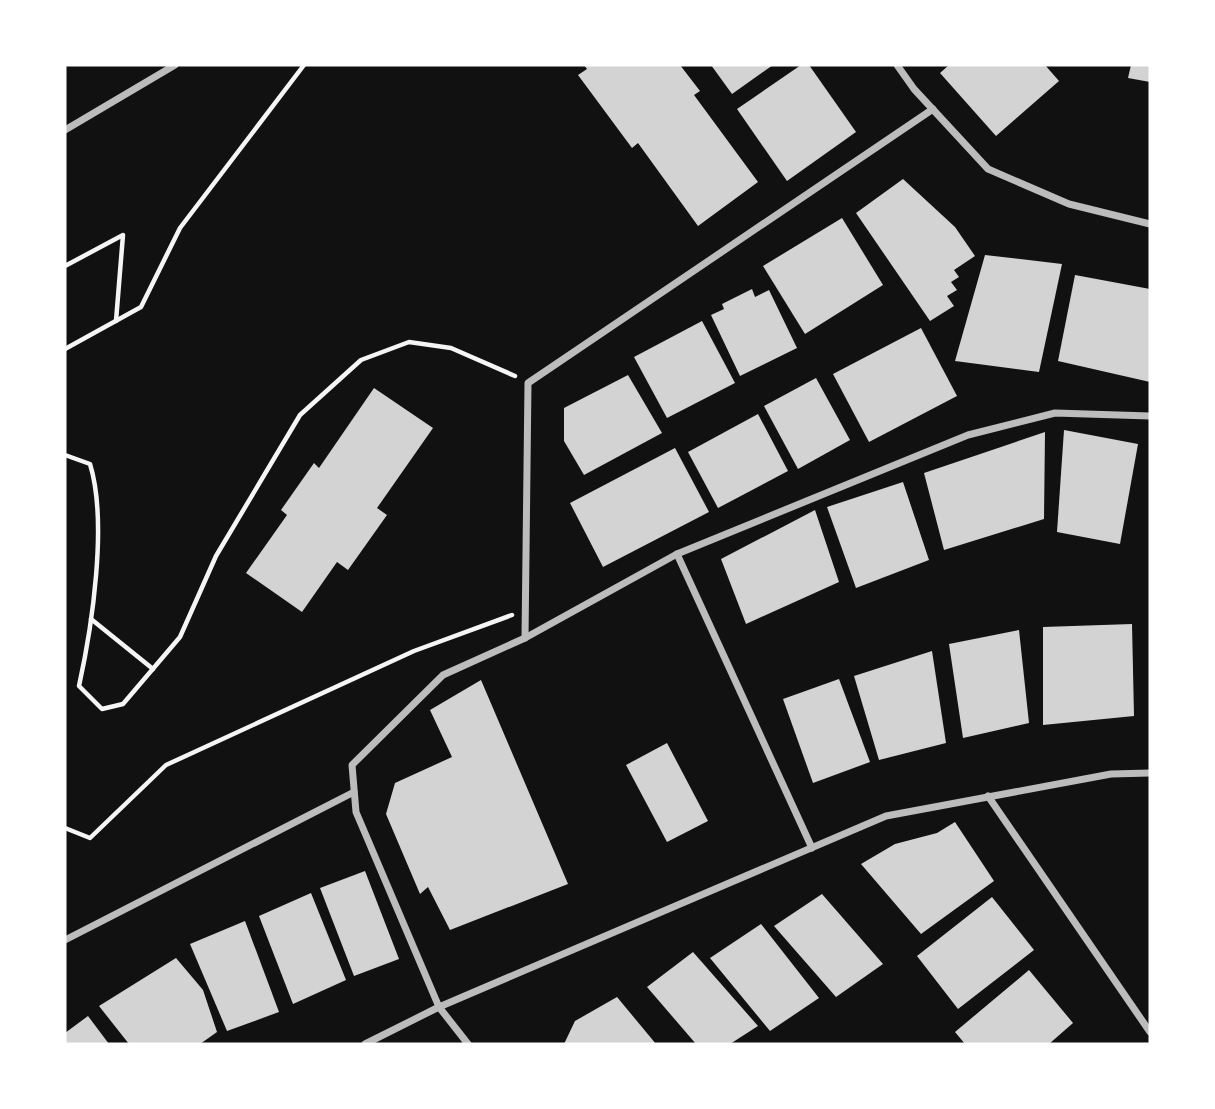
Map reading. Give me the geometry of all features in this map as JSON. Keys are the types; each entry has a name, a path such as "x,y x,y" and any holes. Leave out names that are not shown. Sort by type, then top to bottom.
{"street":[{"path":"65,130 175,65"},
{"path":"897,65 988,169 1069,204 1150,224"},
{"path":"525,638 528,383 933,109"},
{"path":"468,1044 439,1007 356,812 352,765 443,675 525,638 677,554 968,435 1055,413 1150,416"},
{"path":"677,554 812,848"},
{"path":"365,1044 439,1007 886,816 1111,774 1150,773"},
{"path":"65,940 354,792"},
{"path":"988,796 1150,1032"}],"path":[{"path":"65,349 141,307 180,228 304,65"},
{"path":"65,266 123,235 116,321"},
{"path":"65,455 90,464 96,484 96,548 90,619 79,686 102,709 123,704 180,637 216,556 300,415 361,360 409,342 451,348 528,383"},
{"path":"65,828 90,838 166,765 414,651 526,610"},
{"path":"90,619 153,669"}],"building":[{"path":"584,65 680,65 700,91 694,95 758,182 698,226 638,143 632,148 578,75 587,69"},
{"path":"711,65 773,65 732,94"},
{"path":"801,65 809,65 856,132 787,181 737,109"},
{"path":"949,65 1045,65 1059,81 996,136 940,73"},
{"path":"1131,65 1150,65 1150,82 1128,78"},
{"path":"903,179 955,227 975,256 954,270 959,277 951,282 957,290 947,296 954,306 930,321 856,213"},
{"path":"842,218 883,285 805,334 763,266"},
{"path":"985,255 1062,264 1039,372 955,361"},
{"path":"1075,275 1150,289 1150,382 1058,361"},
{"path":"752,289 755,297 769,290 797,348 740,376 711,315 724,309 722,304"},
{"path":"702,321 735,383 667,418 634,357"},
{"path":"921,328 957,396 869,442 833,374"},
{"path":"628,375 662,433 584,475 564,441 564,408"},
{"path":"816,378 850,440 798,469 764,406"},
{"path":"374,388 433,428 377,508 387,515 348,570 337,562 302,612 246,573 287,515 281,510 314,463 319,468"},
{"path":"758,414 788,471 718,508 688,452"},
{"path":"1064,430 1138,444 1120,544 1057,532"},
{"path":"1045,432 1044,519 944,550 924,473"},
{"path":"675,448 709,512 603,567 570,503"},
{"path":"903,482 929,560 856,588 827,507"},
{"path":"815,510 839,582 746,624 721,559"},
{"path":"1132,624 1134,716 1043,725 1043,627"},
{"path":"1019,630 1029,723 963,738 949,644"},
{"path":"932,651 946,743 879,760 854,676"},
{"path":"839,679 870,762 813,783 783,699"},
{"path":"481,680 568,884 450,930 428,887 420,894 386,814 395,783 452,757 430,710"},
{"path":"667,743 708,821 667,842 626,765"},
{"path":"955,822 994,881 921,934 861,864 895,844 937,833"},
{"path":"365,871 399,959 354,976 320,888"},
{"path":"311,893 346,980 293,1004 259,916"},
{"path":"822,894 883,964 836,997 774,926"},
{"path":"992,897 1034,950 958,1009 917,956"},
{"path":"245,921 279,1012 227,1031 190,944"},
{"path":"761,924 819,998 770,1031 710,958"},
{"path":"693,952 758,1026 730,1044 696,1044 647,987"},
{"path":"176,958 203,990 217,1032 200,1044 129,1044 99,1006"},
{"path":"1029,970 1073,1023 1049,1044 965,1044 955,1032"},
{"path":"617,997 656,1044 564,1044 575,1021"},
{"path":"88,1016 109,1044 65,1044 65,1033"}]}
